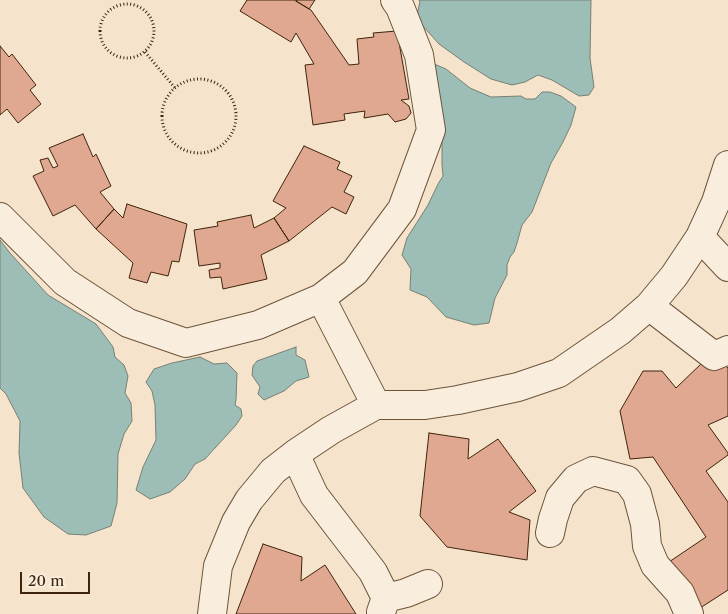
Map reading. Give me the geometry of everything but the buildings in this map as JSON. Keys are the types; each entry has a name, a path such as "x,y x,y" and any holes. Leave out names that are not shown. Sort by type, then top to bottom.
{"street":[{"path":"0,217 65,282 128,323 186,343 258,325 321,298 356,272 402,209 431,130 419,55 400,7 395,0"},
{"path":"212,614 218,566 236,522 249,500 273,471 331,430 376,406 425,406 518,386 559,373 620,331 650,306 674,276 700,237 716,202 728,165"},
{"path":"700,237 728,266"},
{"path":"321,298 376,406"},
{"path":"650,306 714,356 728,350"},
{"path":"295,454 314,495 373,572 384,606 406,593 428,584"},
{"path":"550,533 552,519 560,498 576,479 593,472 627,480 637,494 645,524 647,546 655,565 680,593 689,614"}],"path":[{"path":"120,4 137,6 145,11 154,27 154,36 145,52 137,57 128,59 119,58 111,54 100,40 99,31 105,14 120,4"},
{"path":"145,52 175,88"},
{"path":"193,79 206,79 217,83 227,91 234,102 237,114 235,127 230,138 221,147 210,152 192,153 175,145 167,136 162,125 162,112 165,100 175,88 181,83 193,79"}],"water":[{"path":"419,0 591,0 590,58 594,87 589,95 579,96 552,80 538,75 525,82 512,85 491,79 439,44 422,25 417,16"},
{"path":"434,64 446,69 470,88 491,97 521,96 526,99 535,99 542,92 550,92 561,96 576,107 571,125 551,163 532,212 522,225 514,252 507,265 507,275 495,298 489,323 474,325 446,317 427,297 410,290 411,269 402,255 407,238 428,205 443,176 442,128"},
{"path":"0,240 48,295 96,324 113,347 115,357 124,365 128,376 125,393 131,403 132,421 124,434 118,454 117,503 111,526 86,535 68,534 44,517 23,488 19,453 20,421 6,394 0,388"},
{"path":"296,347 296,355 305,360 309,377 296,381 284,391 264,400 258,394 260,387 252,375 253,366 257,361"},
{"path":"200,357 214,364 227,363 237,373 235,405 241,409 242,416 205,459 195,464 185,479 170,492 150,499 136,490 143,467 156,440 155,405 152,391 146,382 154,369"}]}
